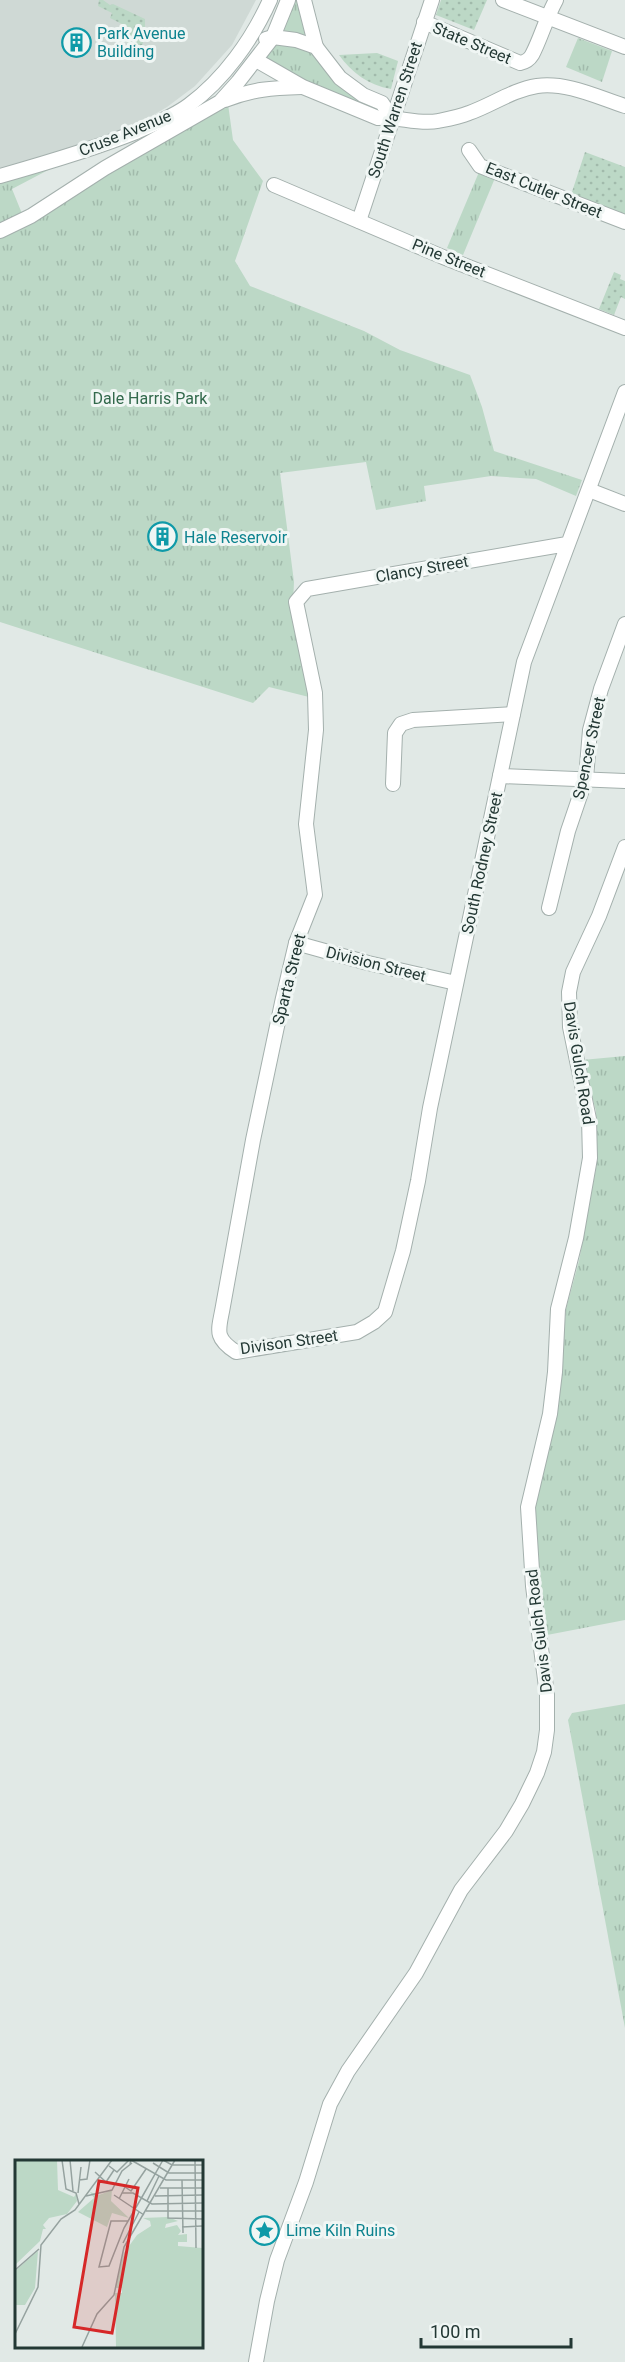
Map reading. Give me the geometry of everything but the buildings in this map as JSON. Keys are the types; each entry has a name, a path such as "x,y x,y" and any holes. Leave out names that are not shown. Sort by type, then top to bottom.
{"street":[{"name":"Cruse Avenue","path":"0,176 108,143 164,120 189,105 206,91 251,39 270,0"},
{"path":"220,102 273,37 288,0"},
{"path":"304,0 316,47 340,78 363,94 382,103 392,117"},
{"name":"South Warren Street","path":"359,221 432,0"},
{"path":"503,0 625,47"},
{"path":"546,17 556,0"},
{"name":"State Street","path":"424,22 520,63 526,62 531,56 546,17"},
{"path":"316,47 296,39 273,37 251,39 256,60 303,87 378,118 392,117 435,122 469,113 527,89 552,86 568,88 625,106"},
{"path":"220,102 256,90 303,87"},
{"name":"Cruse Avenue","path":"0,231 28,218 105,168 220,102"},
{"name":"East Cutler Street","path":"469,150 480,166 625,222"},
{"name":"Pine Street","path":"274,185 443,257 625,328"},
{"name":"South Rodney Street","path":"357,1332 385,1312 403,1251 430,1108 524,662 625,392"},
{"path":"589,490 625,504"},
{"name":"Clancy Street","path":"299,614 296,602 307,589 567,544"},
{"name":"Sparta Street","path":"223,1343 219,1331 249,1162 296,943 315,895 306,824 316,730 315,693 299,614"},
{"name":"Spencer Street","path":"549,908 568,831 586,778 590,730 601,689 625,624"},
{"path":"393,784 395,733 401,724 413,720 513,714"},
{"path":"500,776 625,781"},
{"name":"Davis Gulch Road","path":"256,2362 277,2260 306,2182 330,2104 348,2071 416,1973 461,1890 512,1822 530,1790 544,1752 547,1730 547,1695 533,1587 528,1507 550,1414 558,1309 576,1238 590,1158 589,1119 570,1027 568,992 573,972 599,916 625,847"},
{"name":"Division Street","path":"296,943 456,984"},
{"name":"Divison Street","path":"223,1343 236,1352 357,1332"}],"shaded area":[{"path":"0,0 256,0 232,45 195,86 167,107 135,126 0,170"}],"green space":[{"path":"99,0 145,19 145,36 141,49 123,40 128,27 110,18 112,13 98,6"},
{"path":"293,0 299,0 309,38 279,31"},
{"path":"441,0 487,0 474,30 436,15"},
{"path":"578,38 612,51 602,82 566,67"},
{"path":"280,42 307,50 379,110 378,112 277,69 266,59 266,56 270,48"},
{"path":"377,53 398,61 391,89 375,85 361,77 339,55"},
{"name":"Dale Harris Park","path":"228,104 233,140 263,181 235,261 250,286 364,331 400,350 470,375 482,407 494,451 582,480 576,496 536,479 491,476 424,486 426,501 376,510 366,462 280,473 294,582 293,603 309,697 269,687 253,703 0,622 0,237 104,174"},
{"path":"585,152 625,167 625,216 571,195"},
{"path":"52,168 12,189 23,216 0,227 0,182"},
{"path":"479,172 495,178 463,255 447,248"},
{"path":"614,272 621,275 620,279 625,281 625,299 621,297 614,315 599,309"},
{"path":"625,1056 625,1620 547,1635 531,1507 561,1370 566,1309 579,1261 597,1163 596,1111 582,1060"},
{"path":"625,1704 625,2028 568,1720 572,1713"}],"place":[{"name":"Park Avenue Building","path":"76,42"},
{"name":"Hale Reservoir","path":"163,537"},
{"name":"Lime Kiln Ruins","path":"265,2230"}]}
